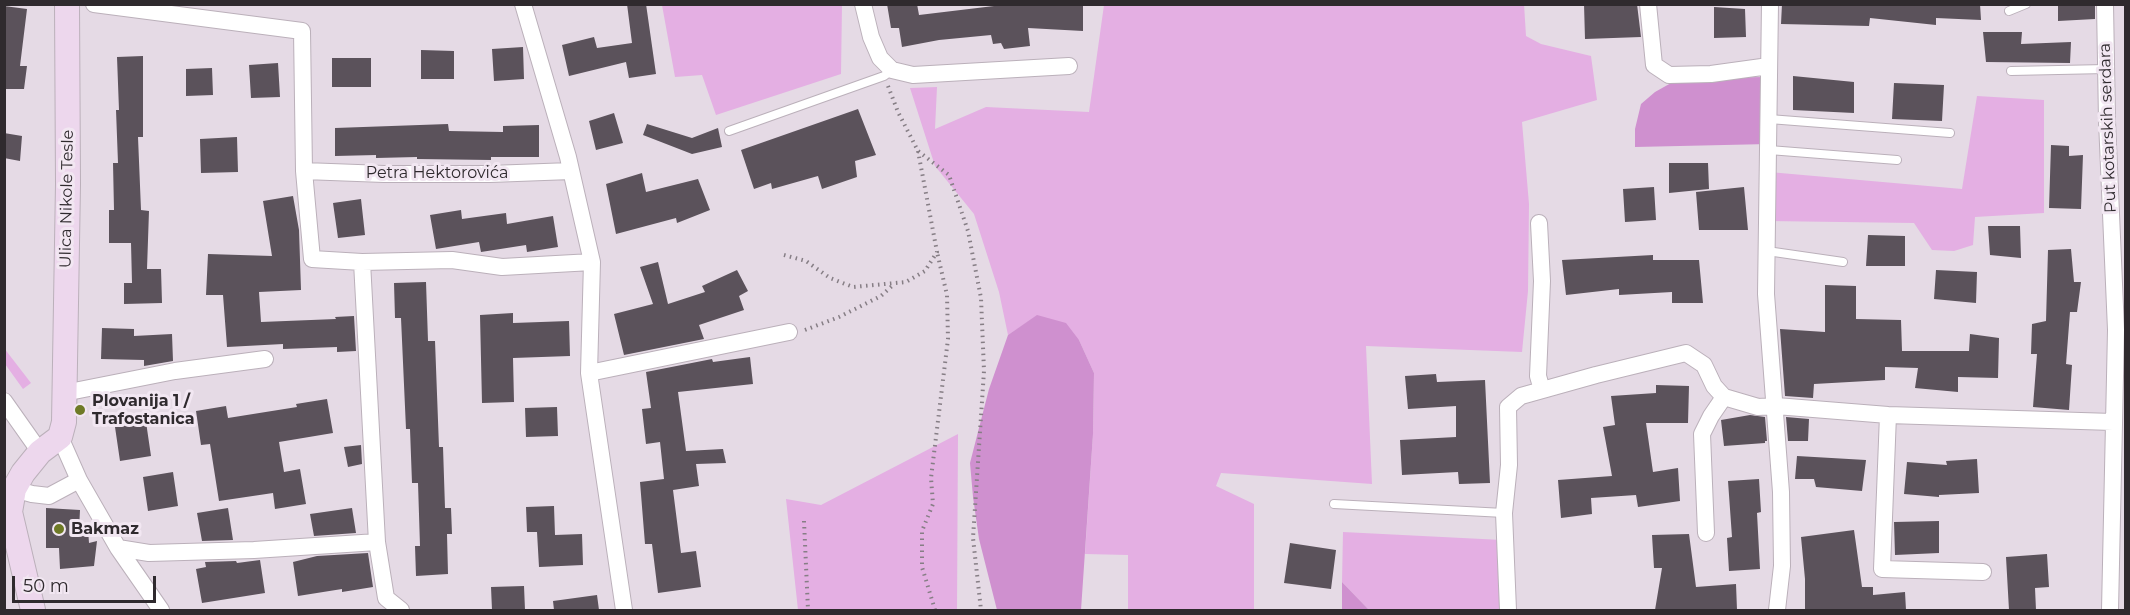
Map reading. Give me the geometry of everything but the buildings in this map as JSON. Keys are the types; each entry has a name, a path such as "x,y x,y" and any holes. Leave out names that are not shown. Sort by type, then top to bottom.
{"street":[{"name":"Ulica Nikole Tesle","path":"60,437 64,422 68,184 67,4"},
{"path":"94,4 302,31 304,171 312,259 362,262 452,260 502,267 592,262"},
{"path":"523,4 568,157 592,262 589,373 624,610"},
{"path":"863,4 870,36 888,73 913,75 1069,66"},
{"path":"1648,4 1654,65 1669,75 1711,74 1769,66"},
{"path":"1770,4 1766,294 1781,492 1782,556 1777,610"},
{"name":"Put kotarskih serdara","path":"2105,4 2106,69 2121,330 2113,422 2119,443 2109,610"},
{"name":"Petra Hektorovića","path":"304,171 466,174 571,171"},
{"path":"1539,223 1542,281 1538,376 1542,390"},
{"path":"362,262 377,542 386,598 401,610"},
{"path":"589,373 789,332"},
{"path":"1508,610 1504,513 1509,465 1508,407 1521,396 1686,353 1704,365 1714,386 1724,397 1758,407 1776,406 1888,415 2113,422"},
{"path":"64,393 175,371 265,359"},
{"path":"1706,532 1702,434 1724,397"},
{"path":"4,401 40,452"},
{"path":"1888,415 1882,569 1983,572"},
{"path":"33,610 10,512 9,491 40,452 60,437 79,480 118,548 161,610"},
{"path":"9,491 49,496 79,480"},
{"path":"118,548 148,554 377,542"}],"lane":[{"path":"2009,11 2026,4"},
{"path":"2011,71 2106,69"},
{"path":"729,131 888,73"},
{"path":"1769,119 1950,133"},
{"path":"1768,150 1897,159"},
{"path":"1767,251 1843,262"},
{"path":"1334,504 1504,513"}],"path":[{"path":"888,73 898,112 918,151 947,295 948,328 931,478 933,504 922,531 922,567 934,610"},
{"path":"918,151 949,175 968,231 981,298 984,371 973,538 981,610"},
{"path":"784,255 806,261 830,278 853,287 906,282 925,271 937,252"},
{"path":"789,332 808,330 839,317 881,296 894,284"},
{"path":"804,521 808,610"}],"shaded area":[{"path":"1524,4 1526,36 1541,44 1591,56 1597,100 1522,122 1529,204 1528,291 1522,352 1366,346 1372,484 1221,473 1216,486 1254,504 1254,610 1128,610 1128,555 1085,554 1093,434 1094,373 1079,340 1037,316 1008,335 999,292 974,214 935,166 910,88 937,87 935,129 986,107 1089,112 1104,5"},
{"path":"662,5 842,5 841,74 716,115 702,75 675,77"},
{"path":"1769,77 1769,144 1635,147 1635,129 1641,104 1655,92 1680,78"},
{"path":"1977,96 2044,100 2044,213 1975,217 1973,245 1954,251 1932,250 1914,223 1767,221 1769,172 1962,189"},
{"path":"1037,315 1066,323 1079,340 1094,373 1093,434 1081,610 997,610 979,539 970,463 989,389 1008,335"},
{"path":"4,348 31,383 23,389 5,364"},
{"path":"958,434 957,610 798,610 786,499 821,505"},
{"path":"1343,532 1502,540 1506,610 1369,610 1342,582"},
{"path":"1342,582 1369,610 1342,610"}],"place":[{"name":"Plovanija 1 / Trafostanica","path":"80,410"},
{"name":"Bakmaz","path":"59,529"}]}
